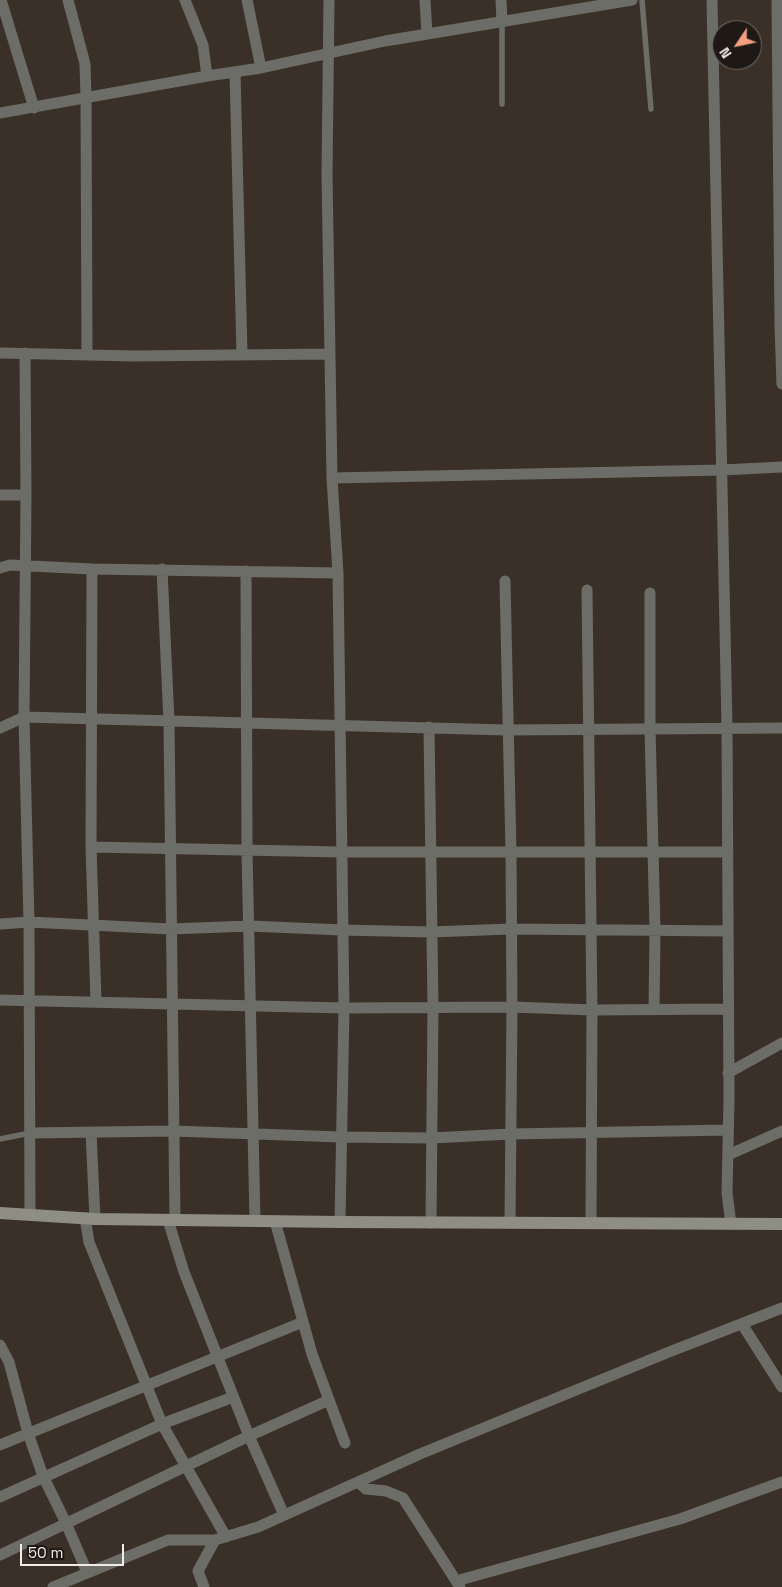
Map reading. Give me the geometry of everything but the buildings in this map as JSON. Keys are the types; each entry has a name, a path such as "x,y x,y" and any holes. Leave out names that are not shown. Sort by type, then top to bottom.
{"street":[{"path":"1,0 34,108"},
{"path":"68,0 85,64 87,354"},
{"path":"185,0 203,45 207,76"},
{"path":"247,0 261,68"},
{"path":"330,0 327,174 332,478 338,573 344,1008 340,1222"},
{"path":"425,0 427,34"},
{"path":"501,0 502,22"},
{"path":"0,113 261,68 427,34 632,0"},
{"path":"712,0 727,727 727,1193 731,1224"},
{"path":"777,0 782,384"},
{"path":"235,72 242,355"},
{"path":"0,353 330,354"},
{"path":"25,353 26,565 24,718 30,1000 30,1214"},
{"path":"332,478 722,470 782,467"},
{"path":"0,495 26,495"},
{"path":"0,568 10,565 26,565 92,569 338,573"},
{"path":"92,569 91,847 96,1002"},
{"path":"162,569 168,722 174,1131 171,1220 184,1272 249,1436 284,1515"},
{"path":"246,571 247,851 254,1134 254,1221"},
{"path":"505,581 511,852 510,1223"},
{"path":"587,590 592,1010 591,1223"},
{"path":"650,593 650,728 655,930 654,1010"},
{"path":"0,728 24,718 340,724 507,730 782,728"},
{"path":"429,727 433,1007 431,1223"},
{"path":"91,847 341,852 728,852"},
{"path":"0,924 29,922 171,929 250,926 431,932 510,929 728,931"},
{"path":"0,1000 344,1008 512,1006 592,1010 728,1009"},
{"path":"728,1073 782,1042"},
{"path":"30,1133 174,1131 432,1138 511,1134 728,1130"},
{"path":"92,1132 89,1242 162,1424 187,1466 220,1538"},
{"path":"728,1155 782,1132"},
{"path":"0,1213 171,1220 782,1224"},
{"path":"274,1221 312,1354 345,1443"},
{"path":"53,1587 168,1540 220,1538 258,1527 420,1454 782,1308"},
{"path":"0,1445 303,1322"},
{"path":"742,1324 782,1387"},
{"path":"0,1345 9,1362 28,1433 43,1476 87,1572"},
{"path":"0,1496 162,1424 233,1397"},
{"path":"0,1555 249,1436 329,1400"},
{"path":"358,1482 366,1489 386,1491 403,1498 458,1584 680,1519 782,1482"},
{"path":"204,1587 198,1571 220,1538"}],"lane":[{"path":"642,0 651,109"},
{"path":"502,22 502,104"},
{"path":"0,1139 30,1133"}]}
